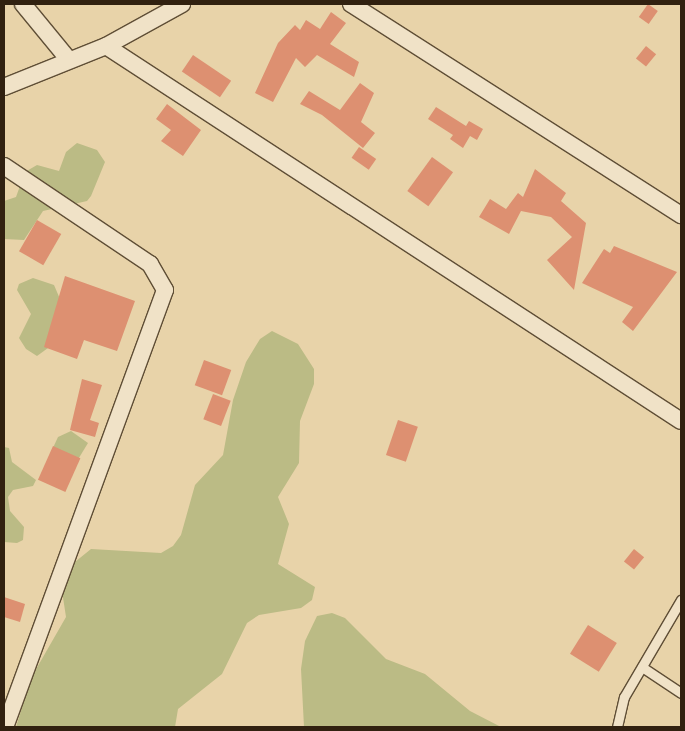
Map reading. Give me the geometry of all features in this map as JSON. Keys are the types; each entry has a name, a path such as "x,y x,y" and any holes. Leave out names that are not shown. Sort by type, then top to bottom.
{"street":[{"path":"23,4 69,60"},
{"path":"4,87 106,46 182,4"},
{"path":"351,4 681,215"},
{"path":"106,46 681,421"},
{"path":"4,166 150,264 166,290 5,727"}],"lane":[{"path":"617,727 624,697 681,600"},
{"path":"642,668 681,693"}],"green space":[{"path":"77,143 97,150 105,162 91,196 87,201 43,211 24,240 4,239 4,201 16,197 25,172 37,165 59,171 66,152"},
{"path":"33,278 54,285 60,299 48,348 37,356 26,349 19,338 31,314 17,290 19,284"},
{"path":"272,331 298,344 314,369 314,384 300,421 299,463 278,497 289,524 278,564 315,587 312,600 301,608 259,615 247,623 222,674 178,709 175,727 16,727 31,678 66,617 62,591 70,566 91,549 161,553 173,546 181,535 195,485 223,455 233,400 246,362 260,339"},
{"path":"71,431 88,443 74,466 52,450 58,437"},
{"path":"4,447 9,448 12,462 36,480 33,486 13,490 8,497 10,511 24,527 23,540 17,543 4,542"},
{"path":"332,613 345,618 386,659 425,674 470,711 501,727 304,727 301,669 305,641 317,616"}],"building":[{"path":"648,4 658,11 649,24 639,17"},
{"path":"331,12 346,23 330,44 359,62 354,77 317,55 305,67 296,58 273,102 255,93 278,43 295,25 300,30 306,20 320,29"},
{"path":"646,46 656,54 646,67 636,58"},
{"path":"193,55 231,81 220,97 182,72"},
{"path":"360,83 374,93 361,122 375,133 363,148 322,115 300,104 309,91 340,110"},
{"path":"167,104 201,130 183,156 161,141 171,130 156,119"},
{"path":"436,107 466,126 469,121 483,129 477,140 470,136 463,148 450,139 453,135 428,119"},
{"path":"359,147 376,159 369,170 352,158"},
{"path":"432,157 453,172 428,206 407,191"},
{"path":"535,169 566,193 561,201 586,223 574,290 547,260 572,237 551,217 521,211 509,234 479,217 490,199 506,209 518,193 523,197"},
{"path":"37,220 61,234 43,265 19,251"},
{"path":"614,246 677,272 633,331 622,322 633,307 582,283 604,249 610,253"},
{"path":"65,276 135,301 117,351 84,340 77,359 44,347"},
{"path":"204,360 231,370 222,395 195,385"},
{"path":"82,379 102,385 90,420 99,423 95,437 70,430"},
{"path":"213,394 231,401 221,426 203,419"},
{"path":"398,420 418,427 406,462 386,455"},
{"path":"53,446 80,458 65,492 38,480"},
{"path":"634,549 644,557 634,570 624,561"},
{"path":"4,597 25,604 20,622 4,617"},
{"path":"588,625 617,643 599,672 570,654"}]}
